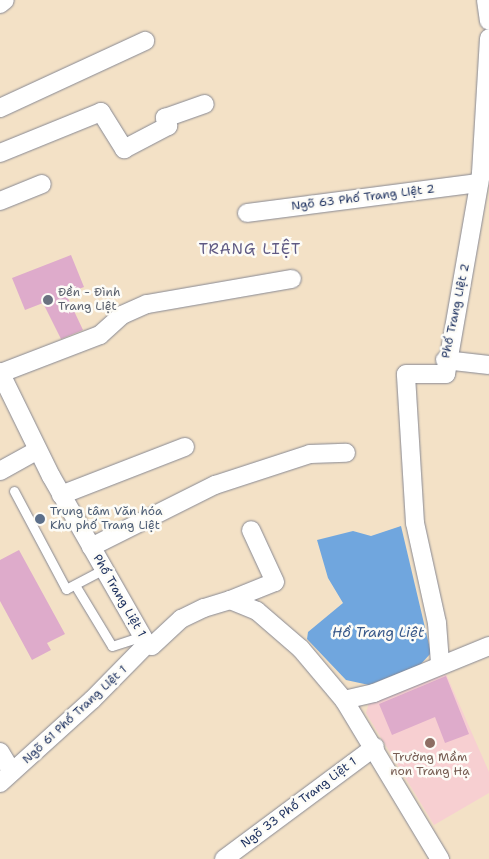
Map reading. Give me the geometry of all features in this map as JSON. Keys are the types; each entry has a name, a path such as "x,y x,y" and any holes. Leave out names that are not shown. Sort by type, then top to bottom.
{"street":[{"path":"0,4 5,0"},
{"path":"486,0 489,21"},
{"name":"Phố Trang Liệt 2","path":"440,662 437,623 415,523 406,374 446,374 445,360 479,183 489,38"},
{"path":"0,108 145,41"},
{"path":"0,153 101,112 124,149 168,126 164,118 205,104"},
{"name":"Ngõ 63 Phố Trang Liệt 2","path":"247,214 479,183"},
{"path":"0,201 42,184"},
{"path":"0,373 100,335 122,315 147,304 292,279"},
{"path":"445,360 489,364"},
{"name":"Phố Trang Liệt 1","path":"0,373 61,495 144,640 152,646 181,619 230,600"},
{"path":"61,495 185,447"},
{"path":"0,472 38,450"},
{"path":"91,547 215,485 310,454 346,453"},
{"path":"230,600 276,582 251,530"},
{"path":"230,600 257,611 294,643 344,700 375,747 440,859"},
{"name":"Ngõ 61 Phố Trang Liệt 1","path":"6,777 92,700 144,640"},
{"path":"344,700 374,693 440,662 489,646"},
{"name":"Ngõ 33 Phố Trang Liệt 1","path":"224,859 375,747"},
{"path":"0,752 6,777"}],"lane":[{"path":"14,492 66,590 104,569"},
{"path":"75,585 112,646 144,640"}],"shaded area":[{"name":"Trường Mầm non Trang Hạ","path":"446,674 489,772 489,793 434,825 366,713 369,703"}],"water":[{"name":"Hồ Trang Liệt","path":"401,526 431,653 420,665 369,685 346,680 307,639 308,632 343,603 328,578 317,540 353,531 371,536"}],"building":[{"path":"71,255 84,287 66,294 83,330 61,339 43,303 25,310 12,278"},
{"path":"19,550 65,634 47,643 51,650 32,660 0,601 0,560"},
{"path":"446,676 469,734 445,743 435,717 392,735 379,704"}],"place":[{"name":"Đền - Đình Trang Liệt","path":"48,300"},
{"name":"Trung tâm Văn hóa Khu phố Trang Liệt","path":"40,519"},
{"name":"Trường Mầm non Trang Hạ","path":"430,743"}],"district":[{"name":"TRANG LIỆT","path":"250,250"}]}
